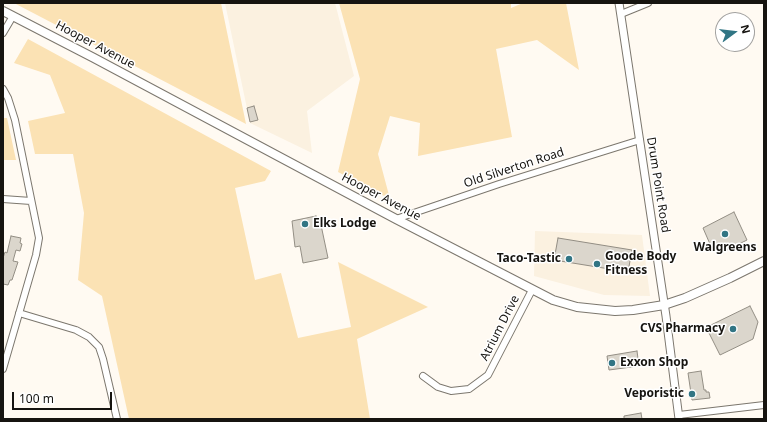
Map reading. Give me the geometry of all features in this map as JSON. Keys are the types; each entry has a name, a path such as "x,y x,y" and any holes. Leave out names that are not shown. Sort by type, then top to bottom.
{"main road":[{"name":"Hooper Avenue","path":"3,11 396,219 553,300 576,307 615,311 664,305 692,295 764,261"}],"street":[{"name":"Drum Point Road","path":"619,3 664,305 679,417"},
{"path":"621,14 648,3"},
{"path":"3,34 13,16"},
{"path":"3,89 8,98 15,120 39,238 36,255 3,369"},
{"name":"Old Silverton Road","path":"396,219 499,184 640,140"},
{"path":"3,198 31,201"},
{"name":"Atrium Drive","path":"423,376 438,387 452,391 469,389 488,375 532,290"},
{"path":"19,313 76,330 89,337 99,347 117,419"},
{"path":"679,417 764,405"}],"shaded area":[{"path":"14,3 221,3 246,124"},
{"path":"225,3 335,3 354,76 307,111 312,153 250,123"},
{"path":"339,3 511,3 511,8 523,3 566,3 579,70 537,40 496,49 512,137 418,156 420,123 390,116 378,154 390,199 338,172 360,79"},
{"path":"28,39 271,171 265,181 235,188 255,280 281,273 298,338 351,327 338,262 428,307 357,339 370,419 129,419 102,296 78,280 84,213 73,154 35,154 28,121 65,113 50,75 14,63"},
{"path":"3,118 7,118 16,160 3,160"},
{"path":"535,231 642,235 650,296 604,295 534,276"}],"building":[{"path":"254,106 258,120 250,122 247,108"},
{"name":"Walgreens","path":"734,212 747,240 721,253 713,251 703,228"},
{"path":"316,216 318,226 321,225 328,258 303,263 300,246 295,247 292,221"},
{"path":"11,236 21,238 20,243 22,244 20,251 16,250 13,261 18,262 12,280 10,280 8,285 3,284 3,258 5,252 7,253"},
{"path":"558,238 632,250 628,272 554,260"},
{"name":"CVS Pharmacy","path":"750,306 758,322 753,339 720,355 709,333 711,325"},
{"path":"637,351 639,366 609,370 607,356"},
{"path":"701,371 704,390 709,392 710,398 692,400 688,373"},
{"path":"641,413 642,419 624,419 624,416"}],"place":[{"name":"Elks Lodge","path":"305,224"},
{"name":"Walgreens","path":"725,234"},
{"name":"Taco-Tastic","path":"569,259"},
{"name":"Goode Body Fitness","path":"597,264"},
{"name":"CVS Pharmacy","path":"733,329"},
{"name":"Exxon Shop","path":"612,363"},
{"name":"Veporistic","path":"692,394"}]}
